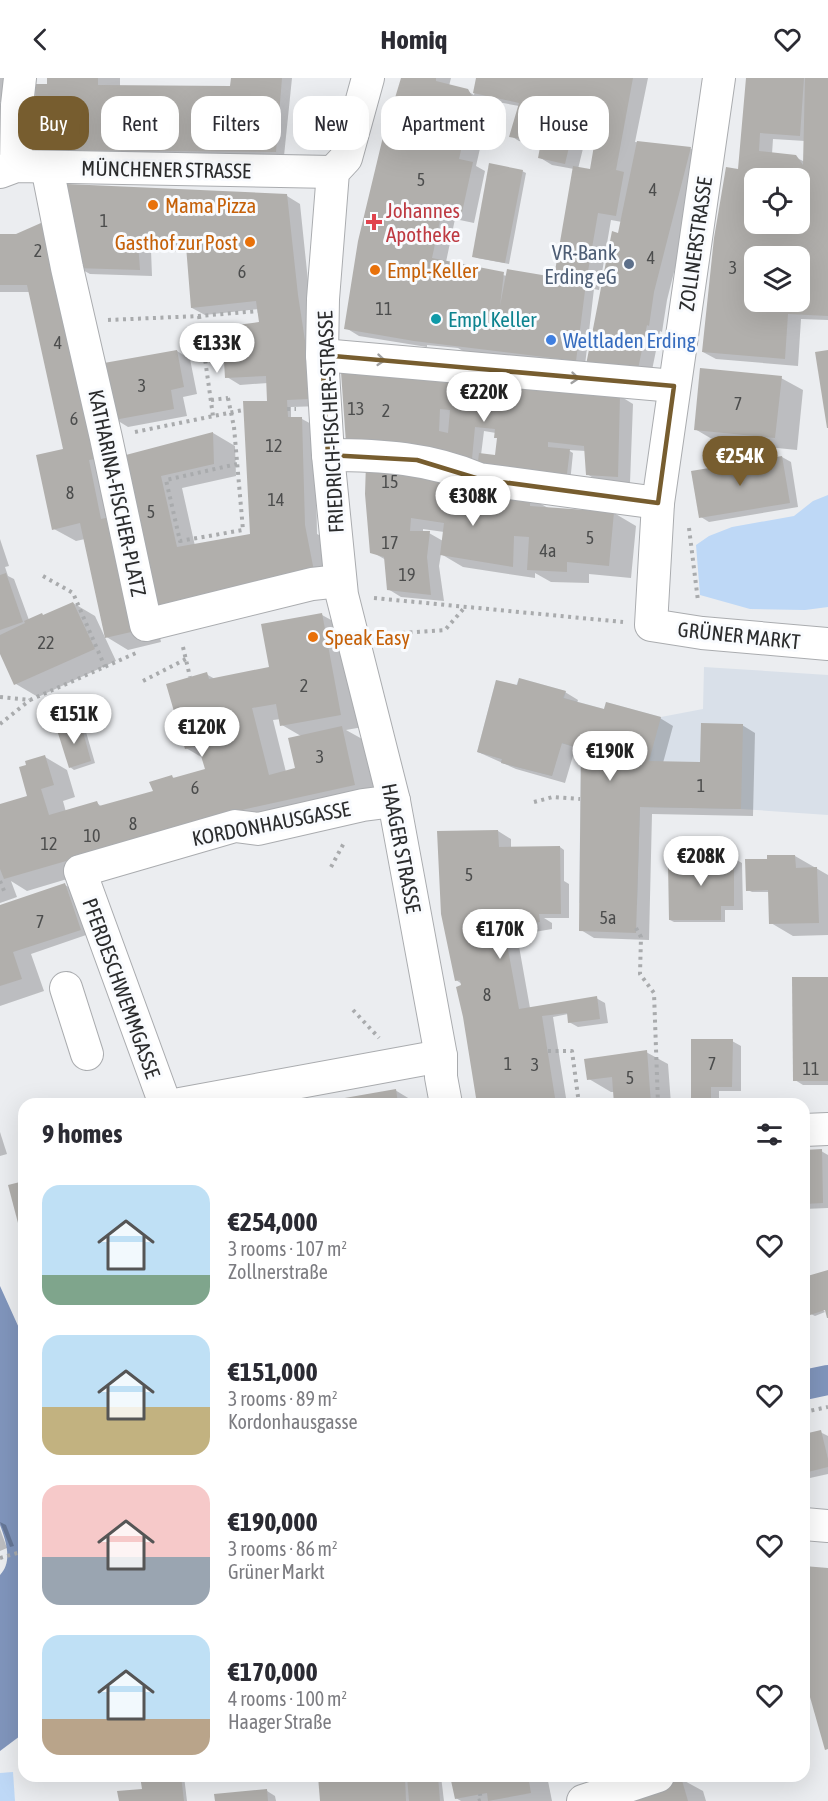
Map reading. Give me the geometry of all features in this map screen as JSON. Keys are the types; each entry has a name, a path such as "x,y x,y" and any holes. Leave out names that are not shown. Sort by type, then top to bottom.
{"street":[{"path":"8,169 20,78"},
{"name":"FRIEDRICH-FISCHER-STRASSE","path":"350,591 323,549 328,455 322,355 323,299 333,172 346,158 368,78"},
{"name":"ZOLLNERSTRASSE","path":"651,625 658,503 719,78"},
{"name":"MÜNCHENER STRASSE","path":"8,169 47,167 333,172"},
{"name":"KATHARINA-FISCHER-PLATZ","path":"47,167 146,625 312,584 350,591"},
{"path":"322,355 674,386"},
{"path":"328,455 417,459 458,470 479,480 658,503"},
{"name":"HAAGER STRASSE","path":"350,591 394,801 441,1056 441,1077 445,1098"},
{"name":"GRÜNER MARKT","path":"651,625 702,633 828,644"},
{"name":"KORDONHAUSGASSE","path":"80,871 236,826 258,829 394,801"},
{"name":"PFERDESCHWEMMGASSE","path":"80,871 163,1098"},
{"path":"66,988 87,1054"},
{"path":"213,1098 441,1056"},
{"path":"810,1130 828,1129"},
{"path":"810,1524 828,1526"},
{"path":"578,1782 583,1801 639,1782"}],"path":[{"path":"80,321 258,311"},
{"path":"199,316 213,416"},
{"path":"211,400 228,398 234,427 243,530 180,541 166,480 237,464"},
{"path":"106,438 243,410"},
{"path":"43,576 73,593 105,667"},
{"path":"350,591 466,607 651,625"},
{"path":"402,633 445,630 466,607"},
{"path":"181,640 190,677"},
{"path":"142,681 186,659"},
{"path":"0,724 30,700"},
{"path":"534,802 553,797 580,799"},
{"path":"0,881 5,893"},
{"path":"636,928 641,938 640,974 654,993 658,1098"},
{"path":"548,1052 572,1052 578,1098"},
{"path":"810,1411 828,1407"},
{"path":"0,1558 18,1553"},
{"path":"478,1801 481,1800 480,1794"}],"highlighted area":[{"path":"322,355 674,386 658,503 479,479 417,460 328,455"}],"shaded area":[{"path":"828,495 828,607 805,610 750,609 700,595 696,545 709,536 732,527 794,516 813,501"},
{"path":"704,667 828,675 828,815 741,809 640,807 637,905 579,903 581,749 561,743 552,776 501,763 502,759 477,752 496,680 516,685 519,678 566,691 564,698 604,709 606,702 661,717 703,709"},
{"path":"0,1286 18,1326 18,1738 0,1751 0,1575 7,1557 6,1544 0,1525"},
{"path":"13,1772 15,1801 0,1801 0,1773"}],"building":[{"path":"47,78 98,78 98,85 230,86 231,78 282,78 281,96 191,96 191,150 276,150 276,152 36,150 89,150 89,96 35,96 35,84 47,84"},
{"path":"401,78 436,78 436,81 468,89 472,96 396,96"},
{"path":"476,78 633,78 616,170 624,172 616,216 598,213 576,361 414,341 344,329 358,241 381,145 381,150 461,150 459,159 473,162 461,217 442,212 432,258 504,272 500,306 507,269 554,277 573,166 590,169 593,150 609,150 609,96 518,96 518,103 506,100 506,96 473,93"},
{"path":"746,78 804,78 800,136 760,133 759,151 796,155 803,165 805,78 828,78 828,316 788,314 785,359 702,352 714,238 726,167 738,169"},
{"path":"518,106 518,138 509,137"},
{"path":"637,141 691,147 654,292 649,326 647,325 637,374 586,365 612,231 618,233"},
{"path":"540,150 568,150 565,164 538,158"},
{"path":"489,163 523,170 505,263 472,257"},
{"path":"67,184 287,194 306,347 308,399 287,400 288,417 302,417 305,525 314,571 155,609 122,456 213,432 214,464 161,476 177,547 250,534 243,401 267,401 266,376 225,378 222,327 259,322 256,301 191,308 186,246 138,243 140,270 75,268"},
{"path":"50,219 102,458 89,460 101,519 115,516 140,630 105,638 80,523 52,530 36,455 63,449 27,285 0,285 0,234 16,234"},
{"path":"177,350 184,387 171,390 174,409 114,420 104,363"},
{"path":"828,350 828,428 827,428 815,352"},
{"path":"700,368 782,376 775,438 694,430"},
{"path":"341,372 620,395 618,477 586,475 584,446 548,442 548,447 570,449 566,482 477,470 479,453 495,455 497,438 494,438 495,429 475,427 472,459 346,443","holes":["440,409 450,410 448,433 439,431"]},
{"path":"782,456 790,503 699,518 691,471"},
{"path":"366,463 450,476 449,486 530,496 530,506 614,512 609,566 567,562 567,572 527,570 529,537 514,536 513,567 440,555 444,523 411,518 410,531 430,531 427,557 431,595 387,590 384,557 370,553 365,494"},
{"path":"6,573 23,622 0,630 0,575"},
{"path":"73,602 95,649 14,685 0,654 0,635 25,623 24,621"},
{"path":"322,613 341,715 280,726 276,704 252,708 269,775 295,768 288,738 342,726 355,785 246,809 4,879 0,869 0,804 27,796 19,767 26,765 25,761 45,755 54,785 41,789 49,815 97,801 99,806 153,791 149,782 205,769 198,746 185,749 166,684 207,672 209,679 269,667 261,624"},
{"path":"519,678 566,691 563,698 604,709 606,702 661,717 649,761 700,762 701,723 743,724 741,809 640,807 636,933 579,931 581,749 562,743 552,776 501,763 502,759 477,752 496,680 517,685"},
{"path":"80,721 91,761 69,768 57,730"},
{"path":"498,830 499,847 560,846 561,914 539,914 540,922 504,928 519,1009 597,996 600,1019 568,1023 567,1013 542,1016 555,1098 476,1098 456,987 461,985 460,980 455,981 441,914 437,831"},
{"path":"767,855 795,855 796,868 817,867 819,923 769,924 768,890 746,891 745,859 767,859"},
{"path":"734,856 734,906 721,906 721,920 669,920 668,863 679,862 679,857"},
{"path":"65,883 81,930 13,952 22,979 0,986 0,905"},
{"path":"792,977 828,977 828,1081 793,1081"},
{"path":"691,1039 733,1039 732,1087 711,1087 711,1098 691,1098"},
{"path":"647,1050 651,1098 614,1098 612,1077 587,1080 584,1059"},
{"path":"396,1089 397,1098 345,1098"},
{"path":"822,1149 823,1203 810,1204 810,1150"},
{"path":"18,1182 18,1223 8,1185"},
{"path":"828,1270 828,1318 825,1310 810,1315 810,1275"},
{"path":"821,1430 828,1467 810,1472 810,1433"},
{"path":"810,1566 828,1568 828,1749 825,1750 810,1697"},
{"path":"141,1782 182,1782 184,1801 119,1801 117,1791 142,1789"},
{"path":"318,1782 405,1782 406,1801 320,1801"},
{"path":"407,1782 438,1782 440,1801 409,1801"},
{"path":"451,1782 529,1782 531,1793 488,1801 487,1793 455,1799"},
{"path":"665,1782 682,1782 688,1801 633,1801 631,1793"},
{"path":"267,1789 268,1801 215,1801 214,1794"}],"waterway":[{"path":"810,1384 828,1380"}],"place":[{"name":"Mama Pizza","path":"153,205"},
{"name":"Johannes Apotheke","path":"374,222"},
{"name":"Gasthof zur Post","path":"250,242"},
{"name":"VR-Bank Erding eG","path":"629,264"},
{"name":"Empl-Keller","path":"375,270"},
{"name":"Empl Keller","path":"436,319"},
{"name":"Weltladen Erding","path":"551,340"},
{"name":"Speak Easy","path":"313,637"}]}
